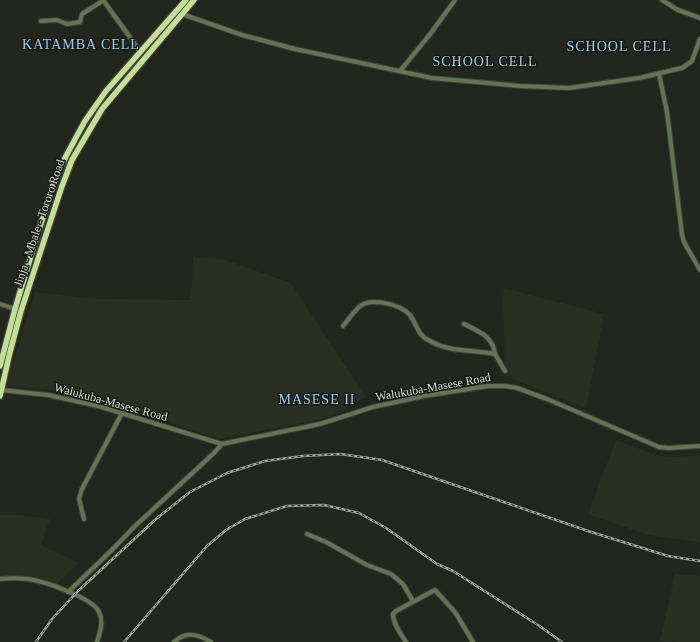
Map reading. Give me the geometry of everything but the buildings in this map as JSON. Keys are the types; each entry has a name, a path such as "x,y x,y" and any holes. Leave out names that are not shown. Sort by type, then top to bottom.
{"highway":[{"name":"Jinja - Mbale - Tororo Road","path":"0,366 15,309 54,182 66,156 106,91 186,0"},
{"name":"Jinja - Mbale - Tororo Road","path":"1,393 21,310 72,160 102,109 194,0"}],"street":[{"path":"41,21 57,20 67,24 80,22 82,14 103,0 140,51"},
{"path":"400,71 431,33 454,0"},
{"path":"662,0 678,10 700,18"},
{"path":"182,14 242,35 288,47 443,80 569,88 639,78 682,68 692,61 700,39"},
{"path":"659,74 667,112 682,235 684,242 700,270"},
{"path":"343,326 359,307 363,305 381,302 392,304 405,310 421,336 430,342 447,349 495,354"},
{"path":"0,304 15,309"},
{"path":"464,324 488,338 494,348 495,354 506,371"},
{"name":"Walukuba-Masese Road","path":"1,393 48,395 98,406 222,444 320,424 373,407 424,396 497,385 517,388 547,399 659,447 668,448 700,446"},
{"path":"84,519 79,499 82,489 122,413"},
{"path":"68,592 111,551 134,526 222,444"},
{"path":"307,534 326,542 367,565 392,574 403,584 413,601"},
{"path":"0,579 27,579 41,582 88,601 99,611 102,625 97,642"},
{"path":"406,642 393,619 393,614 413,601 435,590 455,612 473,642"},
{"path":"174,642 185,635 193,634 211,642"}],"shaded area":[{"path":"193,257 225,260 291,283 366,397 330,417 220,439 60,391 6,386 35,292 97,299 191,300"},
{"path":"503,288 604,314 586,408 505,376"},
{"path":"616,440 659,456 674,457 700,455 700,542 648,535 588,514"},
{"path":"0,515 17,515 50,519 41,545 79,563 56,584 39,577 0,576"},
{"path":"675,574 700,576 700,642 660,641"}],"railway":[{"path":"36,642 52,619 78,591 156,519 190,492 227,473 265,461 303,456 340,454 382,460 591,532 668,556 700,561"},
{"path":"124,642 207,546 226,530 245,519 287,506 324,505 359,513 386,528 437,564 453,571 562,642"}],"district":[{"name":"KATAMBA CELL","path":"81,44"},
{"name":"SCHOOL CELL","path":"619,46"},
{"name":"SCHOOL CELL","path":"485,61"},
{"name":"MASESE II","path":"317,399"}]}
